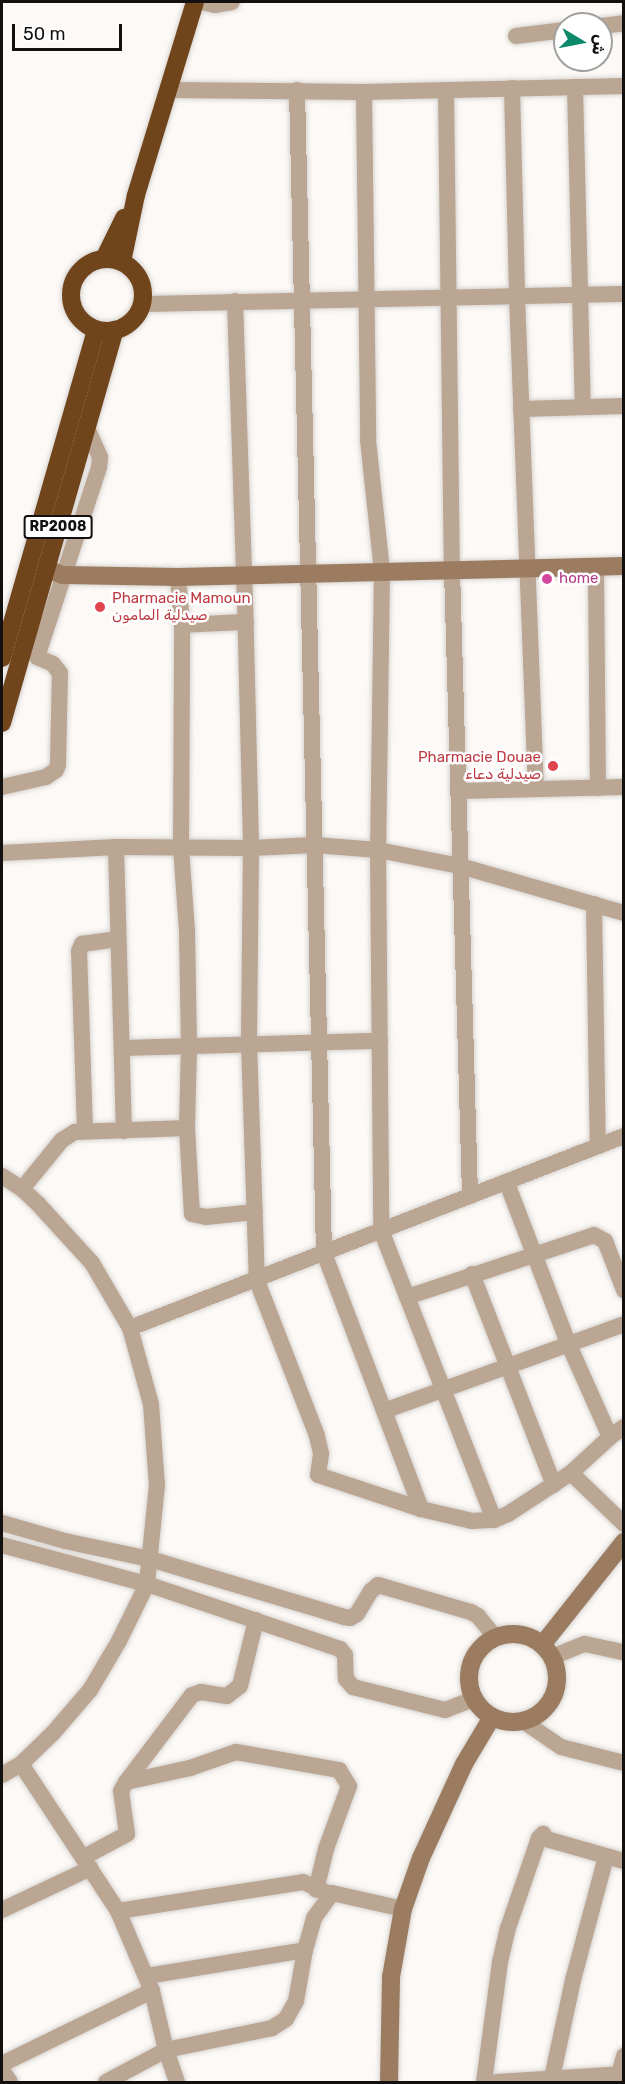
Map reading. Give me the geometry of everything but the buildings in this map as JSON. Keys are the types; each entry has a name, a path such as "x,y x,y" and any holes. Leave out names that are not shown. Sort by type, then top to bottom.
{"highway":[{"path":"113,260 170,90 195,2"},
{"path":"113,260 138,277 142,286 142,304 131,321 115,330 96,330 80,319 71,302 70,292 84,267 113,260"},
{"name":"RP2008","path":"2,658 96,330"},
{"name":"RP2008","path":"2,723 55,572 87,426 115,330"}],"street":[{"path":"202,2 215,5 232,2"},
{"path":"516,36 553,31"},
{"path":"170,90 364,92 624,86"},
{"path":"575,87 583,407"},
{"path":"512,88 517,296 536,789"},
{"path":"297,90 324,1253 421,1509"},
{"path":"446,90 452,570 470,1196"},
{"path":"364,92 368,440 382,571 378,849 381,1230 494,1520"},
{"path":"142,304 624,294"},
{"path":"235,302 245,575 251,848 249,1043 257,1281 317,1436 321,1454 318,1475 421,1509 472,1521 494,1520 508,1514 572,1473 617,1432 569,1345 536,1253 507,1183"},
{"path":"521,409 624,406"},
{"path":"2,787 46,777 56,770 58,765 60,673 53,664 37,657 55,572 178,577 624,566"},
{"path":"596,567 598,788"},
{"path":"178,577 182,625 181,848 187,931 189,1046 187,1128 192,1214 206,1217 255,1212"},
{"path":"182,625 246,622"},
{"path":"458,791 624,787"},
{"path":"2,853 116,847 251,848 315,845 378,849 459,866 624,913"},
{"path":"116,847 116,939 124,1131"},
{"path":"594,904 597,1146"},
{"path":"85,1130 79,951 82,944 116,939"},
{"path":"122,1048 380,1041"},
{"path":"22,1189 63,1140 75,1132 187,1128"},
{"path":"130,1328 257,1281 381,1230 624,1136"},
{"path":"2,1176 22,1189 92,1263 130,1328 151,1404 157,1485 147,1584 119,1641 90,1690 21,1764 2,1774"},
{"path":"407,1297 594,1235 600,1236 605,1241 624,1290"},
{"path":"472,1274 554,1485"},
{"path":"384,1411 624,1324"},
{"path":"572,1473 624,1524"},
{"path":"2,1523 65,1541 150,1559 350,1618 357,1614 371,1591 378,1586 471,1612 478,1616 495,1637"},
{"path":"547,1651 624,1542"},
{"path":"2,1545 147,1584 343,1651 346,1679 353,1687 445,1710 474,1699"},
{"path":"2,1910 87,1863 127,1834 121,1791 126,1782 192,1695 201,1692 227,1696 240,1686 256,1620"},
{"path":"520,1634 533,1638 547,1651 556,1670 553,1696 541,1711 524,1720 502,1721 492,1717 474,1699 469,1685 469,1671 474,1657 483,1645 495,1637 520,1634"},
{"path":"547,1651 585,1644 624,1652"},
{"path":"389,2082 391,1977 403,1908 421,1858 464,1764 492,1717"},
{"path":"524,1720 561,1747 624,1763"},
{"path":"106,2082 166,2050 279,2024 291,2013 296,2001 305,1950 324,1892 326,1850 349,1786 339,1770 236,1752 190,1768 126,1782"},
{"path":"21,1764 118,1911 150,1983 166,2050 177,2082"},
{"path":"484,2082 500,1962 508,1928 539,1838 543,1834 546,1839 624,1861"},
{"path":"552,2078 573,1980 606,1857"},
{"path":"118,1911 303,1882 324,1892 403,1908"},
{"path":"2,2064 150,1983 305,1950"},
{"path":"497,2082 621,2074 624,2056"},
{"path":"2,2070 10,2082"}],"place":[{"name":"home","path":"547,579"},
{"name":"Pharmacie Mamoun صيدلية المامون","path":"100,607"},
{"name":"Pharmacie Douae صيدلية دعاء","path":"553,766"}]}
